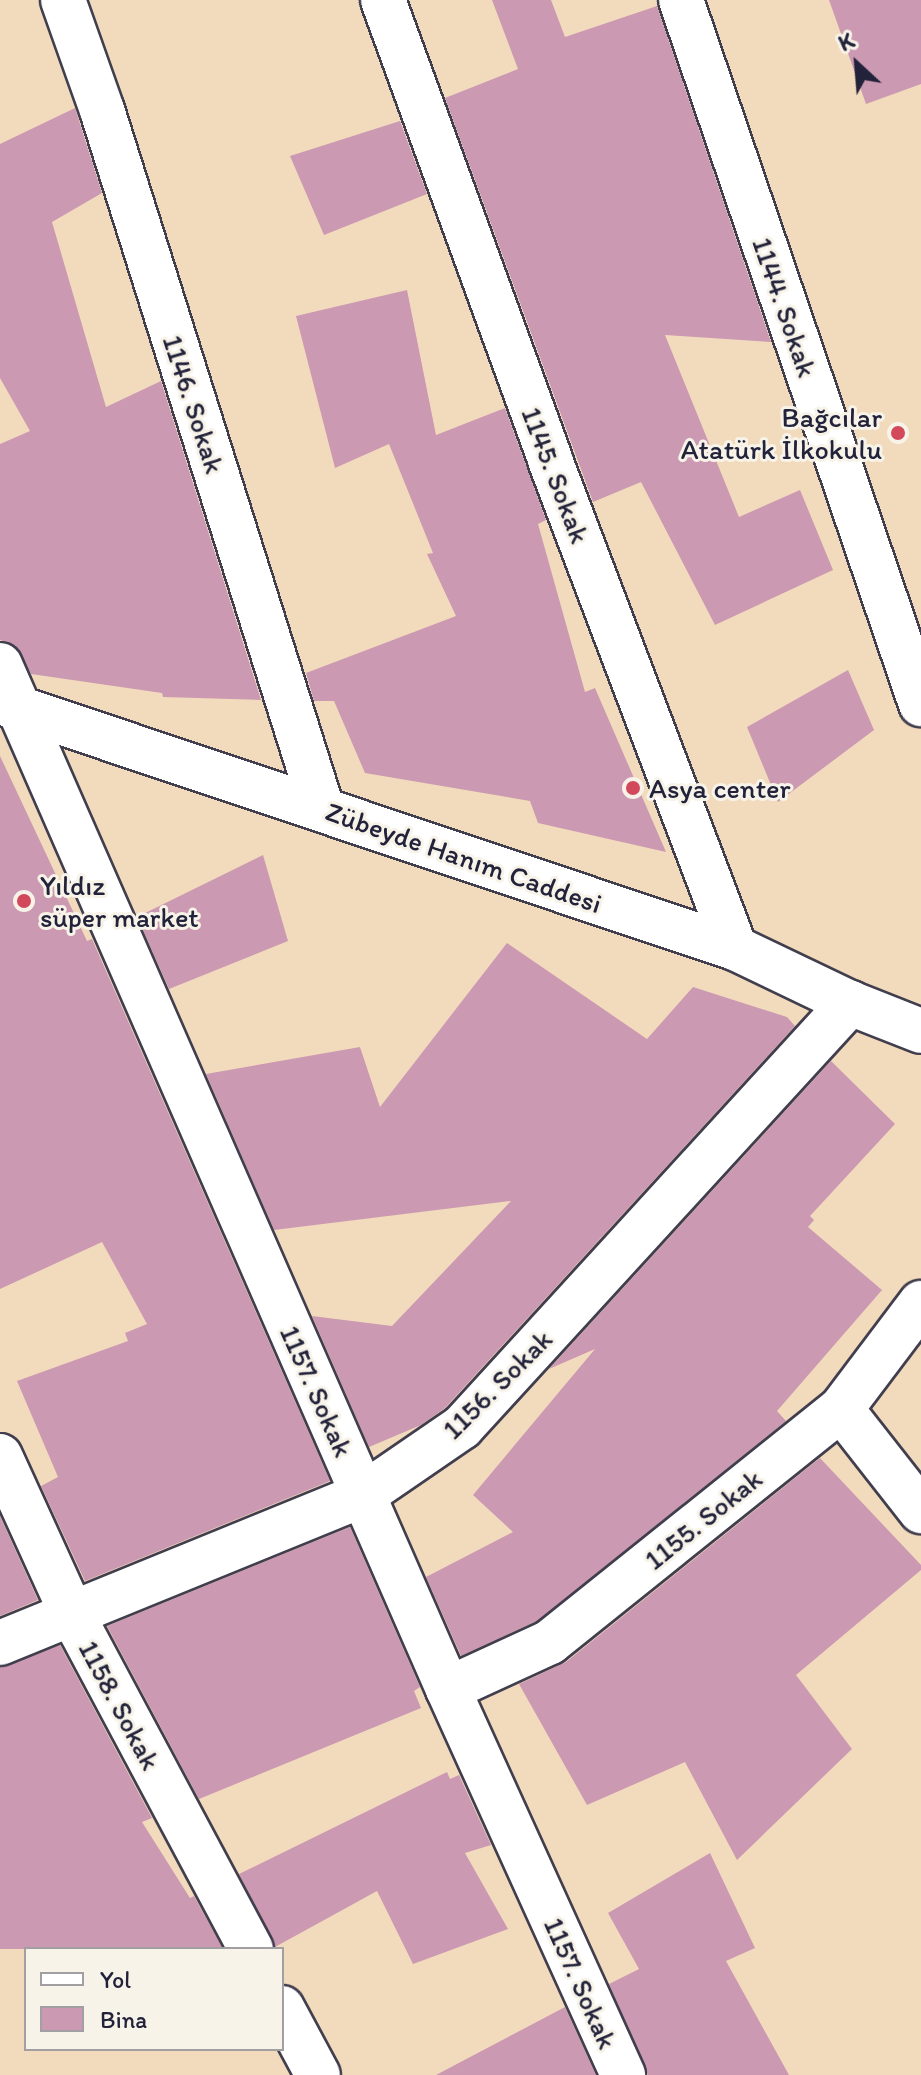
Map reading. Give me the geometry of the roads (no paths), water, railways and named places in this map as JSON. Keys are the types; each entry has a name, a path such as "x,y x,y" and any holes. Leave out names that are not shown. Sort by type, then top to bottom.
{"street":[{"name":"1146. Sokak","path":"63,0 102,110 322,809"},
{"name":"1145. Sokak","path":"383,0 550,460 735,948"},
{"name":"1144. Sokak","path":"681,0 921,704"},
{"name":"1157. Sokak","path":"0,665 8,704 623,2075"},
{"name":"Zübeyde Hanım Caddesi","path":"8,704 735,948 850,1003 921,1031"},
{"name":"1156. Sokak","path":"0,1643 363,1495 462,1427 850,1003"},
{"name":"1155. Sokak","path":"448,1689 550,1642 841,1409 921,1303"},
{"path":"841,1409 921,1511"},
{"name":"1158. Sokak","path":"0,1456 72,1614 250,1947"},
{"path":"284,2012 318,2075"}],"place":[{"name":"Bağcılar Atatürk İlkokulu","path":"898,433"},
{"name":"Asya center","path":"633,788"},
{"name":"Yıldız süper market","path":"24,901"}]}
